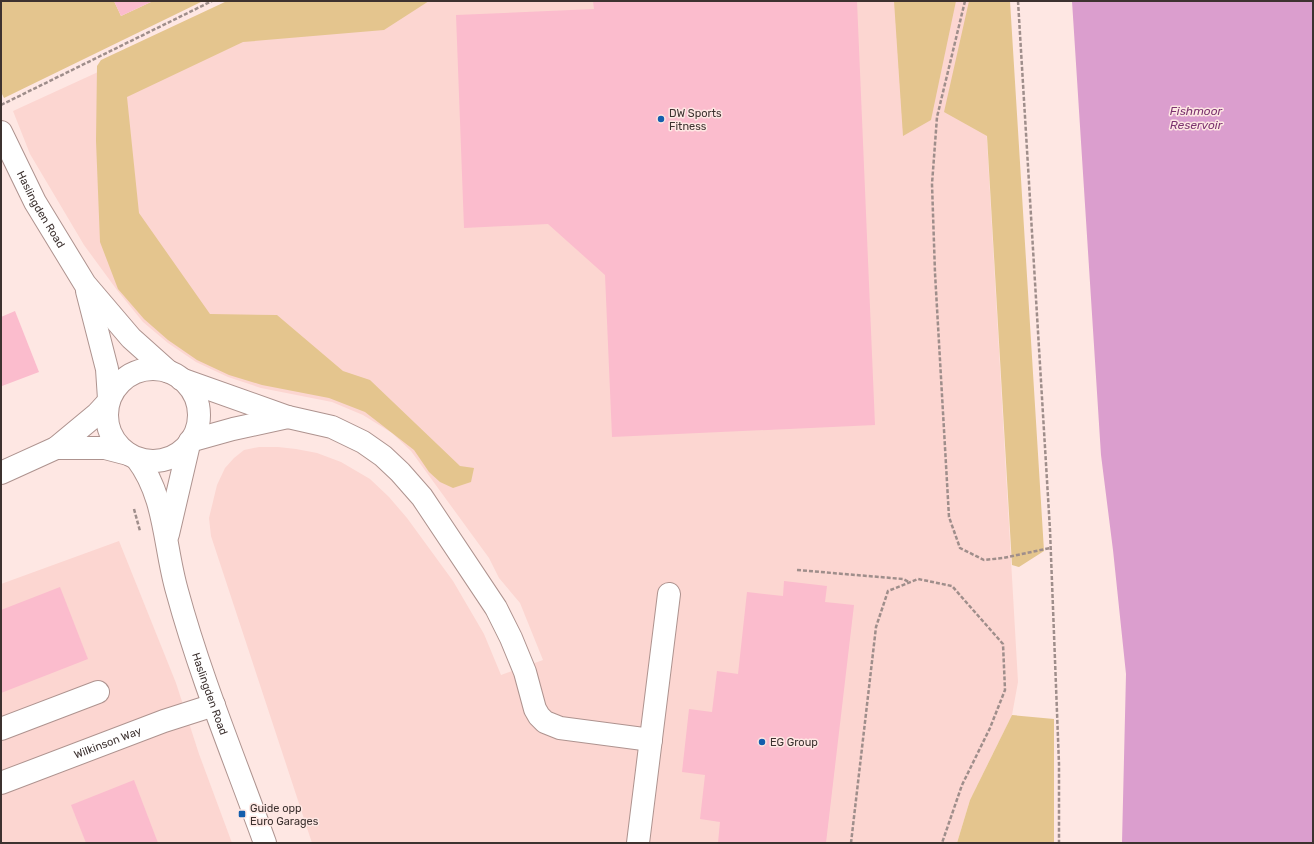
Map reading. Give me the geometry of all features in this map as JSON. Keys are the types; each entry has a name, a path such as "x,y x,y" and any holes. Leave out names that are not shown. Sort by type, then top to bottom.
{"main road":[{"name":"Haslingden Road","path":"1,132 35,202 85,284 131,338 175,375"},
{"name":"Haslingden Road","path":"85,284 104,357 109,401"},
{"path":"132,456 117,444 109,431 106,417 109,401 116,387 127,377 140,370 155,369 175,375 288,417 312,421 346,433 382,456 400,472 422,497 496,608 511,638 525,672 535,709 540,716 548,724 560,728 651,740"},
{"path":"56,448 105,448 151,461 165,459 178,453 190,442 196,429 199,415 197,402 191,389 175,375"},
{"path":"1,473 56,448 97,414 109,401"},
{"path":"190,442 233,429 288,417"},
{"name":"Haslingden Road","path":"167,540 190,442"},
{"name":"Haslingden Road","path":"132,456 146,471 155,490 167,540 169,561 177,592 214,705 265,843"},
{"path":"638,843 669,594"},
{"path":"1,729 98,692"},
{"name":"Wilkinson Way","path":"1,783 164,721 214,705"}],"path":[{"path":"1,105 212,1"},
{"path":"965,1 937,117 932,184 935,273 949,517 960,548 984,560 1003,558 1050,548"},
{"path":"1018,1 1050,548 1059,764 1059,843"},
{"path":"797,570 903,579 910,583"},
{"path":"851,843 876,627 888,591 918,579 952,586 1003,644 1005,690 990,728 962,785 942,843"}],"shaded area":[{"path":"1,1 114,1 121,16 153,1 203,1 4,98 1,92"},
{"path":"227,1 429,1 384,30 243,42 127,97 139,213 210,314 277,315 343,371 370,380 460,466 474,468 471,482 453,488 440,482 429,472 414,450 365,412 329,398 262,385 229,375 197,360 168,340 144,319 118,289 100,242 96,141 97,66 101,60"},
{"path":"253,1 979,1 1018,682 1012,715 970,800 957,843 312,843 211,536 209,518 217,485 225,468 244,450 259,447 278,447 317,453 341,462 370,479 389,497 407,518 453,581 484,634 501,675 543,660 520,603 499,578 489,558 411,451 392,433 363,415 332,402 261,388 228,377 196,362 168,343 143,322 84,245 30,154 13,111"},
{"path":"894,1 956,1 931,120 903,136"},
{"path":"969,1 1010,1 1044,551 1019,567 1012,565 987,136 944,112"},
{"path":"119,541 176,683 199,754 232,843 1,843 1,584"},
{"path":"1012,715 1054,719 1054,843 957,843 970,800"}],"water":[{"name":"Fishmoor Reservoir","path":"1072,1 1313,1 1313,843 1122,843 1126,674 1101,455"}],"building":[{"path":"114,1 153,1 121,16"},
{"name":"DW Sports Fitness","path":"593,1 857,1 875,425 612,437 605,275 548,224 464,228 456,15 594,9"},
{"path":"15,311 39,372 2,386 1,317"},
{"name":"EG Group","path":"784,581 827,586 825,602 854,605 826,843 718,843 720,822 700,819 705,775 682,772 689,709 712,712 717,671 738,674 747,592 783,596"},
{"path":"60,587 88,659 1,693 1,610"},
{"path":"134,780 158,843 86,843 71,805"}],"place":[{"name":"DW Sports Fitness","path":"661,119"},
{"name":"EG Group","path":"762,742"},
{"name":"Guide opp Euro Garages","path":"242,814"}]}
